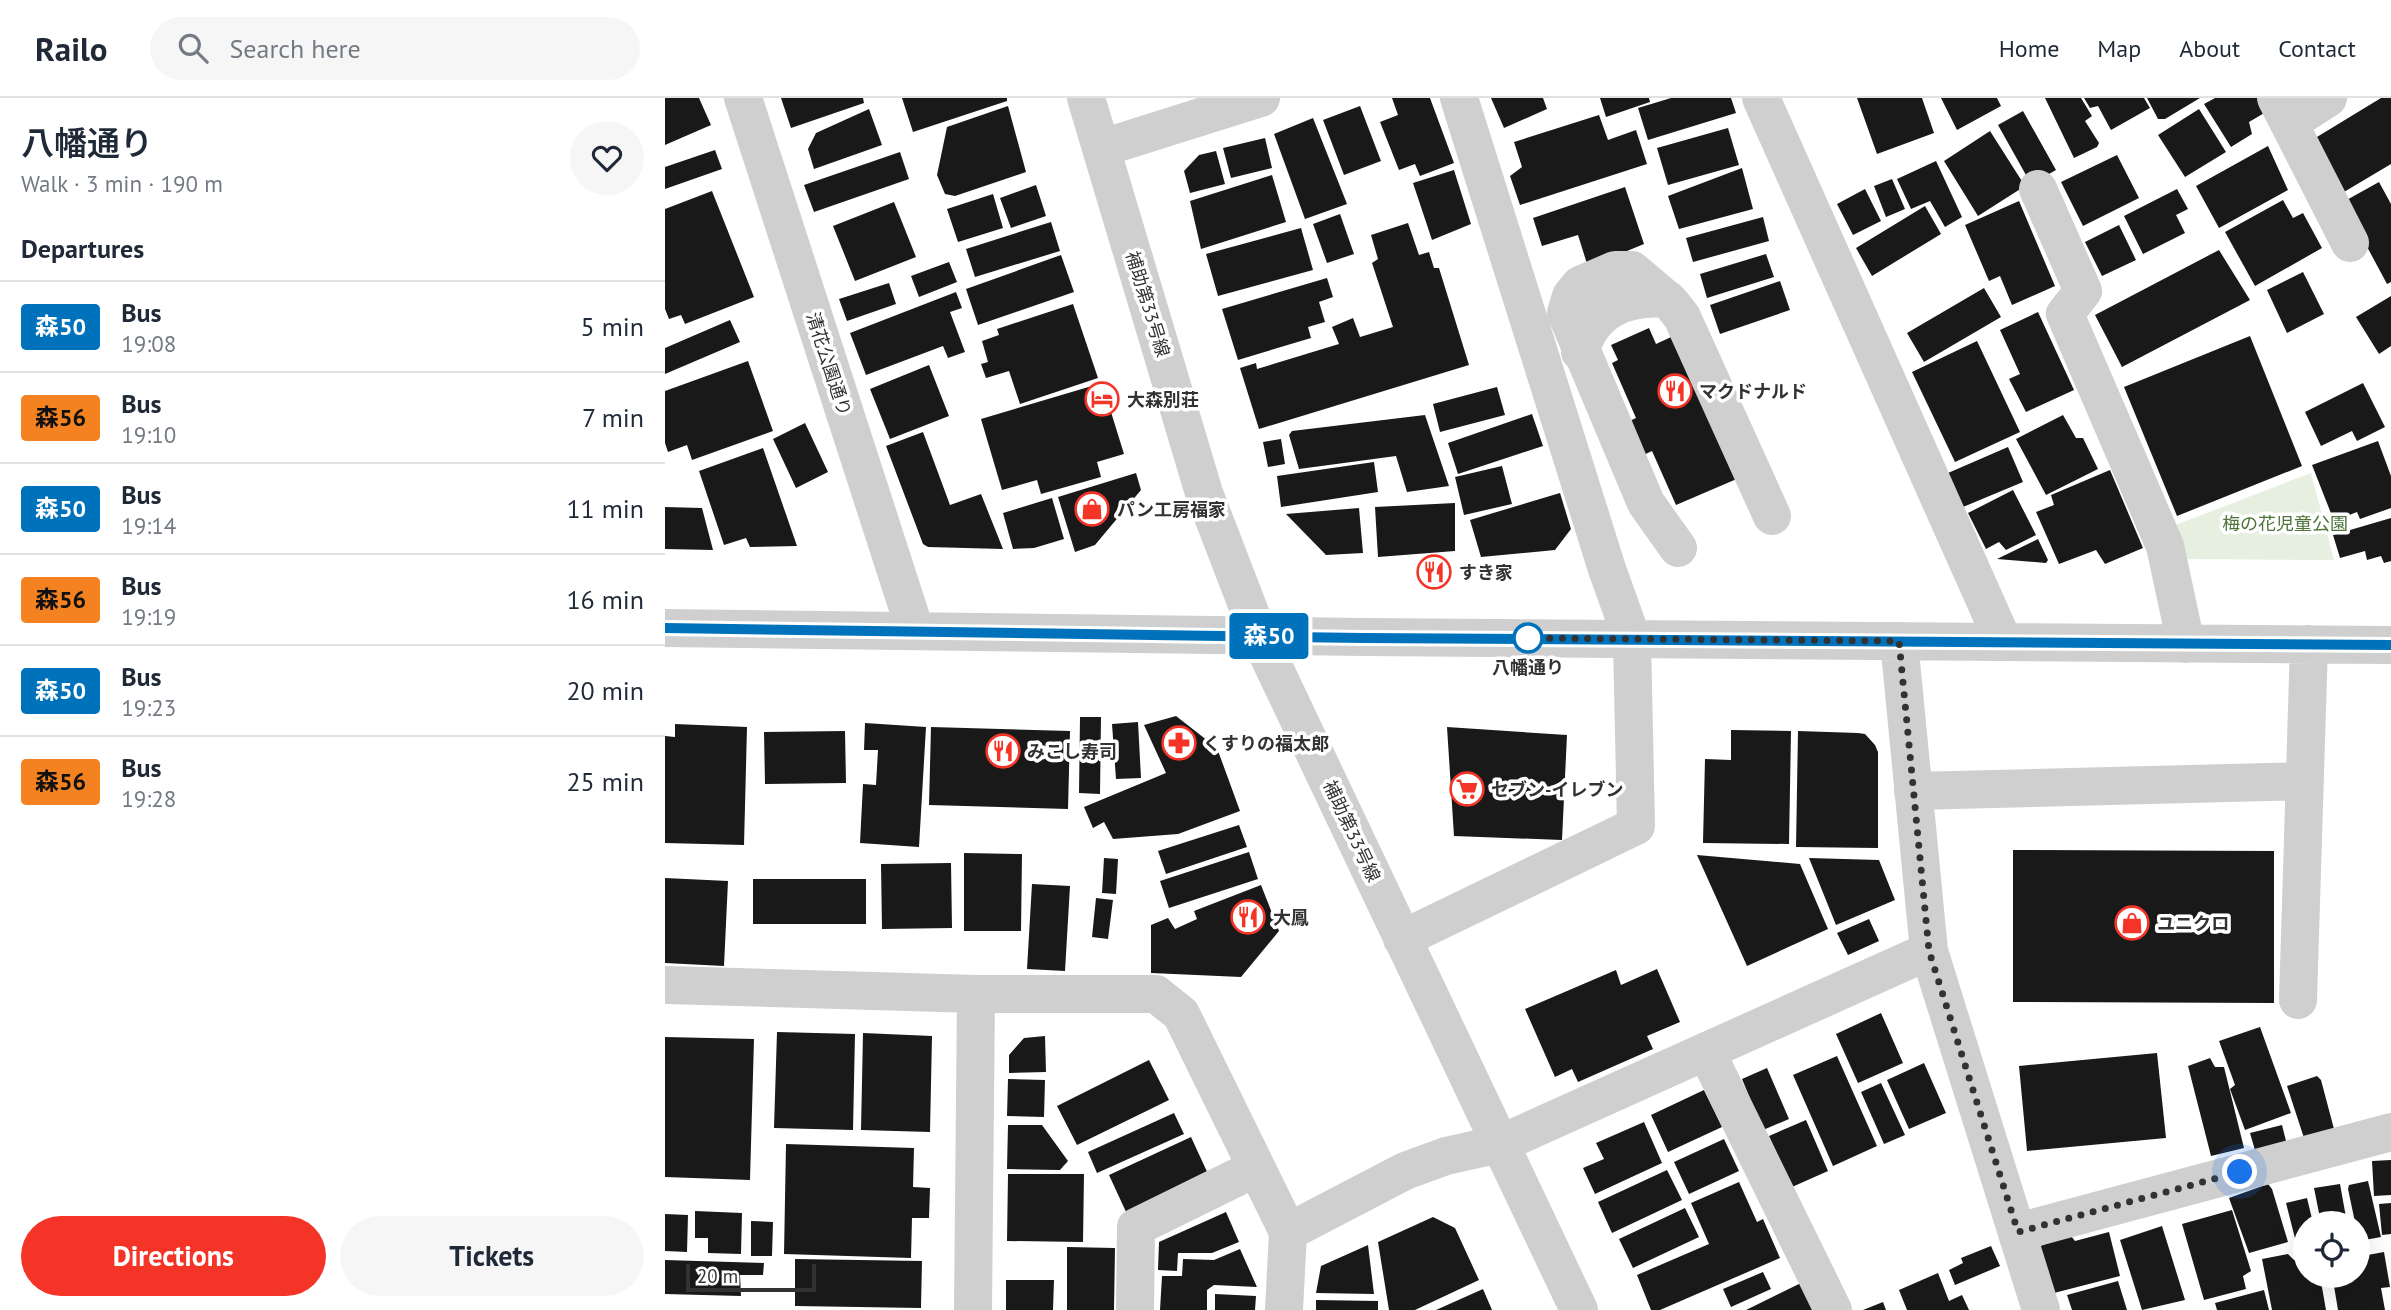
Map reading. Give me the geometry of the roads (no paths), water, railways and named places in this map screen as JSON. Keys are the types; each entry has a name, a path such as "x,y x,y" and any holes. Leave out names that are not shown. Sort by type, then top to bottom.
{"street":[{"name":"清花公園通り","path":"743,98 915,630"},
{"name":"補助第33号線","path":"1086,98 1204,494 1259,636 1579,1310"},
{"path":"1102,148 1261,98"},
{"path":"1402,939 1636,826 1633,639 1607,569 1459,98"},
{"path":"1761,98 2003,641"},
{"path":"2284,113 2297,118 2328,98"},
{"path":"2284,113 2350,243"},
{"path":"2038,189 2083,291 2065,314 2165,547 2186,644"},
{"path":"1678,548 1646,503 1580,352 1566,313 1571,296 1580,285 1615,270 1632,270 1667,299 1682,317 1772,516"},
{"path":"665,628 1259,636 2391,645"},
{"path":"1899,641 1929,951 2018,1232 2034,1308"},
{"path":"2298,1000 2309,644"},
{"path":"1913,791 2304,780"},
{"path":"1288,1233 1405,1171 1446,1156 1500,1144 1929,951"},
{"path":"665,985 975,994 1156,993 1181,1014 1288,1233 1283,1310"},
{"path":"973,1310 975,994"},
{"path":"1706,1051 1833,1310"},
{"path":"2018,1232 2391,1132"},
{"path":"1135,1310 1136,1227 1256,1168"}],"place":[{"name":"マクドナルド","path":"1675,391"},
{"name":"大森別荘","path":"1102,399"},
{"name":"パン工房福家","path":"1092,509"},
{"name":"すき家","path":"1434,572"},
{"name":"八幡通り","path":"1528,638"},
{"name":"くすりの福太郎","path":"1179,743"},
{"name":"みこし寿司","path":"1003,751"},
{"name":"セブン-イレブン","path":"1467,789"},
{"name":"大鳳","path":"1248,917"},
{"name":"ユニクロ","path":"2132,923"}],"park label":[{"name":"梅の花児童公園","path":"2285,523"}]}
